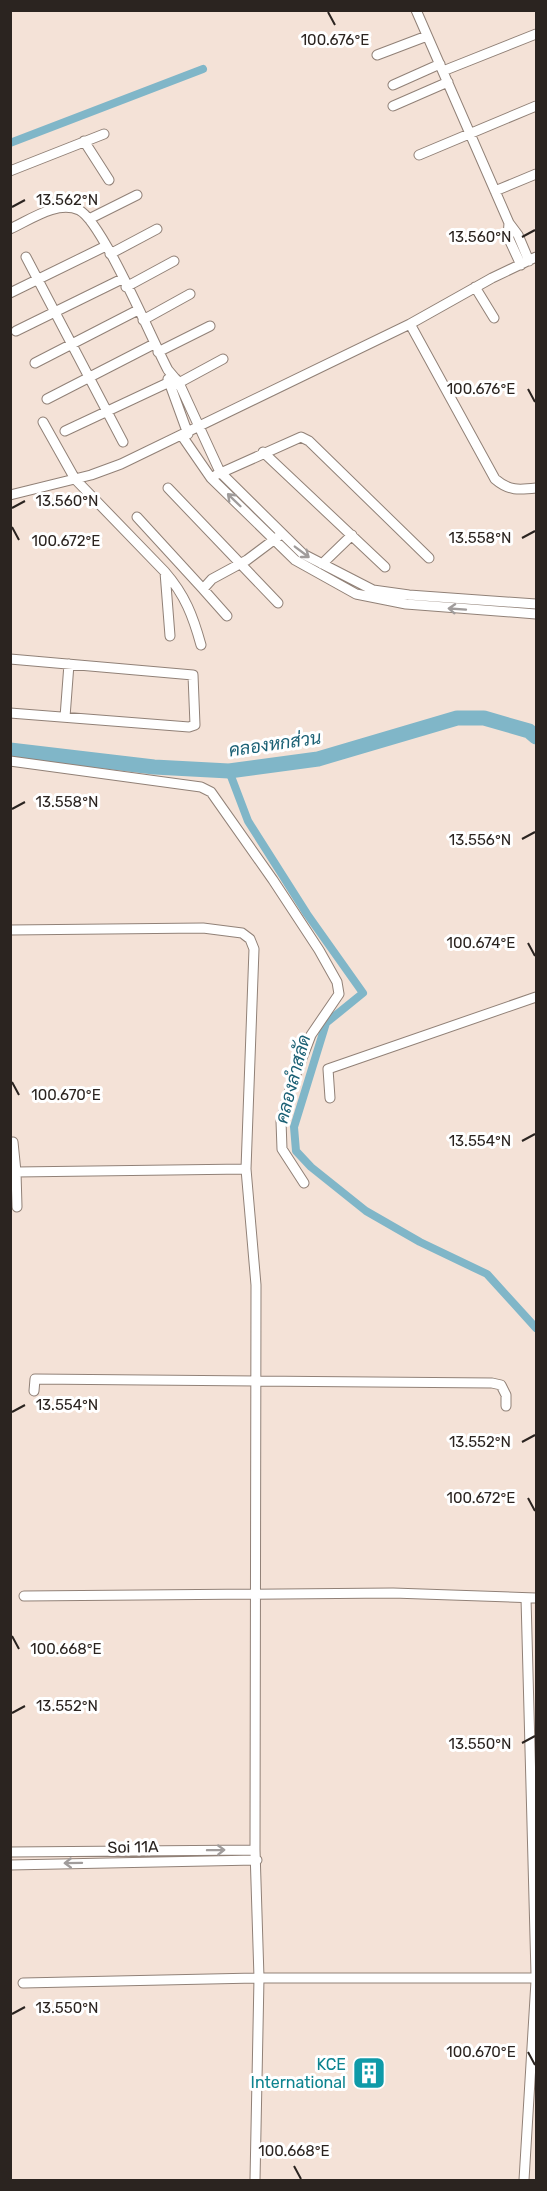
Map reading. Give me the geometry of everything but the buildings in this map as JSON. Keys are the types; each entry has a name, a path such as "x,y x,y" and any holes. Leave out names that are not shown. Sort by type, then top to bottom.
{"street":[{"path":"10,495 105,471 185,435 410,324 475,287 529,261 508,237 509,223 417,13 428,10"},
{"path":"393,85 537,34"},
{"path":"377,55 427,36"},
{"path":"393,106 448,82"},
{"path":"419,155 537,106"},
{"path":"10,171 104,134"},
{"path":"84,141 109,180"},
{"path":"495,191 537,174"},
{"path":"89,219 138,195"},
{"path":"10,229 54,208 80,210 89,219 108,250 168,370 185,435 211,478 277,537 303,554 359,585 407,600"},
{"path":"10,293 157,229"},
{"path":"26,257 123,442"},
{"path":"16,331 174,261"},
{"path":"475,287 494,318"},
{"path":"143,320 190,294"},
{"path":"35,363 138,310"},
{"path":"410,324 495,479 506,488 517,490 537,488"},
{"path":"47,399 89,378 210,326"},
{"path":"65,432 223,359"},
{"path":"173,383 199,428 220,472 304,567 356,594 495,606 537,604"},
{"path":"43,422 75,479 180,589 191,609 201,645"},
{"path":"211,478 295,438 304,438 429,558"},
{"path":"263,452 385,567"},
{"path":"168,488 278,603"},
{"path":"137,517 227,616"},
{"path":"322,564 352,535"},
{"path":"202,589 212,579 240,564 277,537"},
{"path":"165,572 170,636"},
{"path":"495,606 537,614"},
{"path":"10,659 193,675 195,725 189,727 10,713"},
{"path":"64,717 69,664"},
{"path":"10,762 201,787 211,792 243,836 319,950 337,982 339,994 310,1035 281,1121 282,1149 304,1183"},
{"path":"10,930 201,928 242,933 250,939 254,949 246,1169 256,1285 255,1850 259,1978 255,2181"},
{"path":"330,1098 328,1069 537,997"},
{"path":"13,1142 17,1207"},
{"path":"16,1172 246,1169"},
{"path":"34,1391 35,1374 492,1383 501,1385 506,1406"},
{"path":"24,1596 443,1594 537,1598"},
{"path":"524,2181 537,1978 526,1598"},
{"path":"10,1852 255,1850"},
{"path":"131,1851 131,1862"},
{"path":"186,1851 186,1861"},
{"name":"Soi 11A","path":"10,1865 257,1860"},
{"path":"23,1983 259,1978 537,1978"}],"waterway":[{"path":"10,143 203,69"},
{"name":"คลองหกส่วน","path":"10,750 154,767 229,771 318,759 457,718 484,718 529,731 536,737"},
{"name":"คลองลำสลัด","path":"229,771 248,821 307,914 363,993 326,1023 294,1127 296,1151 311,1167 366,1211 420,1242 487,1274 536,1328"}],"place":[{"name":"KCE International","path":"369,2073"}]}
